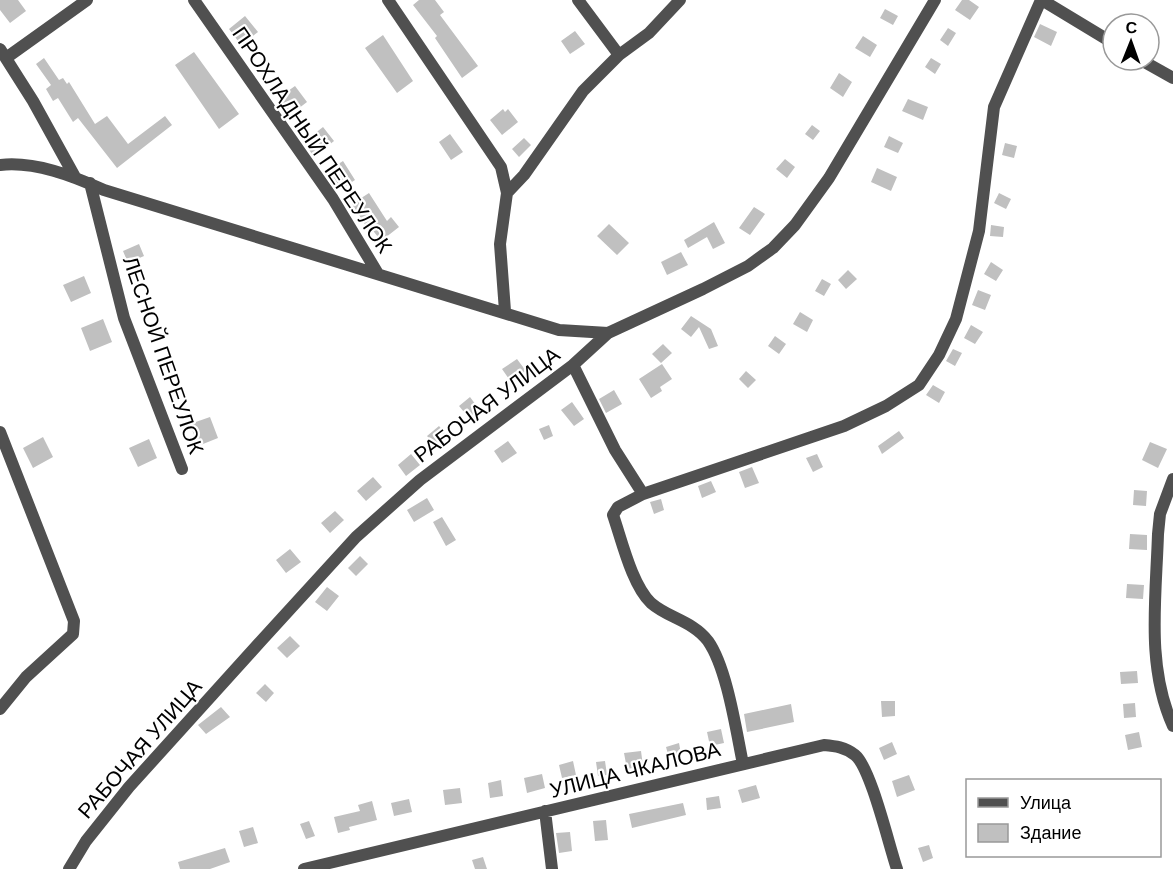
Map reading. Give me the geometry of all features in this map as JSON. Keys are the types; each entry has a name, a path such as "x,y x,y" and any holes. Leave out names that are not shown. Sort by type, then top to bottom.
{"street":[{"path":"75,177 3,53 87,0"},
{"name":"ПРОХЛАДНЫЙ ПЕРЕУЛОК","path":"194,0 333,200 377,272"},
{"path":"388,0 501,167 507,193 500,244 505,311"},
{"path":"578,0 619,56"},
{"path":"507,193 524,175 583,91 619,56 649,33 680,0"},
{"name":"РАБОЧАЯ УЛИЦА","path":"69,869 86,841 129,787 356,537 420,480 573,365 608,333 654,314 748,266 773,248 788,233 828,178 935,0"},
{"path":"743,764 717,657 707,640 696,628 667,614 641,591 613,515 618,507 643,494 844,426 886,406 919,385 939,355 956,320 979,231 994,107 1041,0 1101,36"},
{"path":"0,165 48,170 75,177 505,311 559,330 608,333"},
{"name":"ЛЕСНОЙ ПЕРЕУЛОК","path":"90,183 124,318 182,469"},
{"path":"573,365 615,450 643,494"},
{"path":"0,432 74,621 73,634 26,676 0,709"},
{"path":"1173,479 1160,514 1158,534 1155,666 1159,687 1173,726"},
{"path":"1159,687 1173,698"},
{"name":"УЛИЦА ЧКАЛОВА","path":"304,869 824,745 844,748 857,756 867,775 897,869"},
{"path":"545,811 552,869"}],"building":[{"path":"0,0 18,0 26,11 10,23 0,10"},
{"path":"419,0 435,0 444,12 440,15 478,66 462,78 435,38 437,36 413,5"},
{"path":"962,0 969,0 979,7 970,20 955,10"},
{"path":"885,9 898,16 893,25 880,18"},
{"path":"245,16 258,32 241,45 229,29"},
{"path":"1040,24 1057,32 1051,46 1034,37"},
{"path":"948,28 956,33 948,46 940,40"},
{"path":"575,31 585,44 570,54 561,41"},
{"path":"383,35 413,81 397,93 365,48"},
{"path":"863,36 877,45 870,57 855,48"},
{"path":"194,52 239,114 219,129 175,65"},
{"path":"44,58 59,80 63,78 67,84 69,82 95,124 107,116 128,144 165,116 172,125 117,168 78,118 73,122 58,98 53,101 46,89 51,85 36,64"},
{"path":"931,58 941,64 935,74 925,67"},
{"path":"839,73 852,82 843,97 830,88"},
{"path":"295,86 307,102 290,115 278,98"},
{"path":"908,99 928,107 923,120 902,111"},
{"path":"503,109 505,112 508,109 518,122 502,135 490,120"},
{"path":"812,125 820,131 813,140 805,134"},
{"path":"323,127 334,141 314,157 304,142"},
{"path":"450,134 463,152 451,160 439,142"},
{"path":"889,136 903,143 898,153 884,147"},
{"path":"524,138 531,145 519,157 512,149"},
{"path":"1005,143 1017,146 1014,158 1002,155"},
{"path":"785,159 795,167 787,178 776,169"},
{"path":"343,161 355,180 341,189 329,170"},
{"path":"877,168 897,177 891,191 871,182"},
{"path":"369,193 387,221 391,217 399,227 381,241 368,224 366,226 352,204"},
{"path":"999,193 1011,199 1006,209 994,203"},
{"path":"754,207 765,214 750,235 739,228"},
{"path":"714,222 725,243 713,249 707,237 688,248 684,240"},
{"path":"609,224 629,243 617,255 597,236"},
{"path":"991,225 1004,227 1003,237 990,236"},
{"path":"139,244 144,256 128,263 123,251"},
{"path":"681,252 688,265 667,275 661,262"},
{"path":"991,262 1003,270 996,281 984,274"},
{"path":"848,270 857,279 846,289 838,280"},
{"path":"84,276 91,293 71,302 63,285"},
{"path":"822,279 831,284 824,296 815,291"},
{"path":"978,290 991,295 985,310 972,305"},
{"path":"800,312 813,320 807,332 793,324"},
{"path":"691,316 711,329 718,346 709,349 699,327 691,337 681,329"},
{"path":"103,319 112,342 90,351 81,328"},
{"path":"971,325 983,332 975,344 964,338"},
{"path":"775,336 786,344 779,354 768,346"},
{"path":"663,344 672,353 661,363 652,354"},
{"path":"953,349 962,353 955,366 946,361"},
{"path":"517,359 526,371 511,382 502,369"},
{"path":"662,364 672,379 660,387 662,391 651,398 639,379"},
{"path":"746,371 756,380 748,388 739,379"},
{"path":"933,385 945,392 939,403 926,395"},
{"path":"614,390 622,404 606,413 599,399"},
{"path":"470,397 479,409 469,418 459,406"},
{"path":"572,402 584,419 574,426 561,410"},
{"path":"210,417 218,438 198,446 190,424"},
{"path":"549,425 553,436 544,440 539,429"},
{"path":"439,426 447,436 435,445 427,436"},
{"path":"899,431 904,438 882,454 878,446"},
{"path":"43,437 53,457 33,468 23,448"},
{"path":"149,439 157,458 138,467 129,448"},
{"path":"508,441 517,453 502,463 494,451"},
{"path":"1150,442 1167,449 1158,468 1142,460"},
{"path":"411,454 420,465 406,476 398,465"},
{"path":"817,454 823,467 813,472 806,458"},
{"path":"752,467 759,483 745,488 739,472"},
{"path":"373,477 382,487 366,501 357,491"},
{"path":"711,481 716,492 702,498 698,486"},
{"path":"1134,490 1147,491 1146,506 1133,505"},
{"path":"427,498 434,510 414,522 407,510"},
{"path":"661,499 664,510 654,514 650,502"},
{"path":"335,511 344,520 330,533 321,523"},
{"path":"442,517 456,540 446,546 433,522"},
{"path":"1130,534 1147,535 1147,550 1129,549"},
{"path":"290,549 301,562 286,573 276,560"},
{"path":"360,556 368,564 356,576 348,568"},
{"path":"1127,584 1144,585 1143,599 1126,598"},
{"path":"327,587 339,596 327,611 315,602"},
{"path":"290,636 300,646 287,658 277,648"},
{"path":"1137,671 1138,683 1121,684 1120,672"},
{"path":"265,684 274,693 266,702 256,693"},
{"path":"881,701 895,701 895,716 882,717"},
{"path":"1135,703 1136,717 1124,718 1123,704"},
{"path":"791,704 794,722 747,732 744,714"},
{"path":"221,707 230,717 206,734 198,725"},
{"path":"721,729 724,743 710,746 707,732"},
{"path":"1139,732 1142,747 1128,750 1125,735"},
{"path":"892,742 897,754 884,760 879,748"},
{"path":"679,743 681,754 669,758 666,747"},
{"path":"641,751 643,766 627,769 624,753"},
{"path":"573,761 576,775 562,778 559,765"},
{"path":"605,761 607,775 598,776 596,762"},
{"path":"542,774 545,788 527,793 524,778"},
{"path":"909,775 915,790 897,797 892,781"},
{"path":"501,780 503,796 490,798 488,783"},
{"path":"756,785 760,798 742,803 738,790"},
{"path":"460,788 462,803 445,805 443,790"},
{"path":"719,796 721,808 707,810 706,798"},
{"path":"409,799 412,812 394,816 391,803"},
{"path":"372,801 377,820 349,827 350,830 338,833 334,817 360,811 358,805"},
{"path":"683,803 686,815 632,828 629,814"},
{"path":"606,820 608,840 595,841 593,821"},
{"path":"309,821 315,836 306,839 300,824"},
{"path":"253,827 258,843 244,847 239,831"},
{"path":"570,832 572,851 559,853 556,833"},
{"path":"929,845 933,858 923,862 918,848"},
{"path":"225,848 230,862 210,869 180,869 178,862"},
{"path":"483,857 487,869 475,869 472,860"}]}
